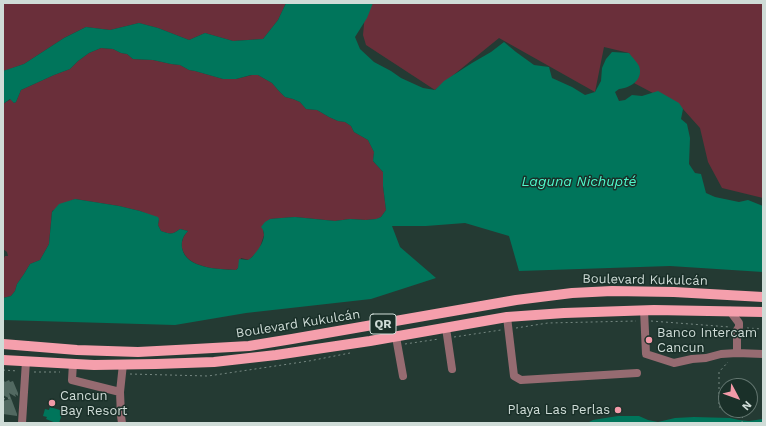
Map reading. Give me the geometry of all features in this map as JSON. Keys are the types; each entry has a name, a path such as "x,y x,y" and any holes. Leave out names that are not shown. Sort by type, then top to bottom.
{"main road":[{"name":"Boulevard Kukulcán","path":"3,344 77,350 138,352 195,350 249,346 516,300 572,293 612,291 674,292 763,297"},
{"path":"673,310 669,307 667,302 669,297 674,292"},
{"name":"Boulevard Kukulcán","path":"3,360 94,365 214,362 276,355 370,341 507,317 644,310 758,311"}],"lane":[{"path":"644,310 646,354 674,363 721,354 763,354"},
{"path":"730,311 739,323"},
{"path":"737,353 737,330 739,323 758,311"},
{"path":"507,317 514,376 521,380 637,373"},
{"path":"446,328 452,369"},
{"path":"396,336 403,376"},
{"path":"22,423 26,361"},
{"path":"73,363 72,380 120,392"},
{"path":"122,423 120,392 123,364"}],"path":[{"path":"719,378 719,372 737,353"},
{"path":"3,370 25,372"},
{"path":"3,399 10,398"}],"shaded area":[{"path":"3,3 286,3 278,20 263,39 233,41 205,33 189,40 158,28 139,23 110,30 86,27 64,38 24,64 3,71"},
{"path":"366,3 763,3 763,198 722,188 708,162 700,128 683,109 634,83 639,76 629,53 604,47 595,92 499,38 435,90 366,45 363,35"},
{"path":"101,48 113,49 127,54 133,59 153,60 180,65 189,70 223,79 236,79 258,75 272,83 285,97 300,102 306,109 317,110 338,121 345,122 351,126 354,132 368,140 374,152 373,161 383,172 386,210 381,217 377,219 366,220 350,219 335,221 295,217 270,219 263,230 264,235 259,250 249,260 241,258 236,270 213,268 197,264 190,260 185,255 182,248 182,241 188,231 180,229 173,233 167,233 161,231 158,225 159,219 140,211 75,199 52,211 49,244 40,260 30,264 17,284 15,291 11,296 3,298 3,260 5,256 8,256 7,252 3,249 3,104 11,99 14,103 16,102 21,90 70,69 89,53"}],"water":[{"name":"Laguna Nichupté","path":"286,3 373,3 367,18 355,37 360,49 374,62 401,78 423,88 435,90 444,81 491,52 504,42 534,65 549,67 552,78 585,95 595,92 601,81 602,68 606,59 612,52 629,53 639,66 640,75 631,85 615,92 619,101 625,100 632,95 642,96 658,91 679,103 683,109 681,119 687,124 690,138 689,164 695,173 701,174 706,193 715,197 739,202 748,200 763,206 763,272 670,266 519,271 509,236 465,223 426,226 392,226 400,247 436,278 371,299 246,313 175,325 3,320 3,298 11,296 30,264 40,260 49,244 52,212 59,204 75,199 119,206 158,217 158,225 161,231 171,233 180,229 188,231 183,239 182,248 185,255 190,260 196,264 229,270 236,270 238,268 239,259 248,260 252,257 264,238 261,227 270,219 295,217 335,221 350,219 366,220 381,217 386,210 383,172 373,161 374,152 368,140 354,132 351,126 345,122 338,121 317,110 306,109 300,102 285,97 272,83 258,75 251,75 236,79 223,79 189,70 180,65 153,60 133,59 127,54 113,49 101,48 89,53 70,69 21,90 16,102 14,103 10,99 3,104 3,71 24,64 64,38 86,27 110,30 139,23 158,28 189,40 205,33 233,41 263,39 278,20"},
{"path":"50,407 63,411 59,423 46,419 47,417 43,416 45,409 49,410"},
{"path":"618,416 639,416 658,422 675,418 694,417 730,418 749,421 763,419 763,423 587,423 593,420"}],"building":[{"path":"3,379 5,382 9,380 10,382 13,381 18,393 18,396 15,394 16,397 9,393 17,416 3,414 3,401 10,399 3,395"}],"place":[{"name":"Banco Intercam Cancun","path":"649,340"},
{"name":"Cancun Bay Resort","path":"52,403"},
{"name":"Playa Las Perlas","path":"618,410"}]}
